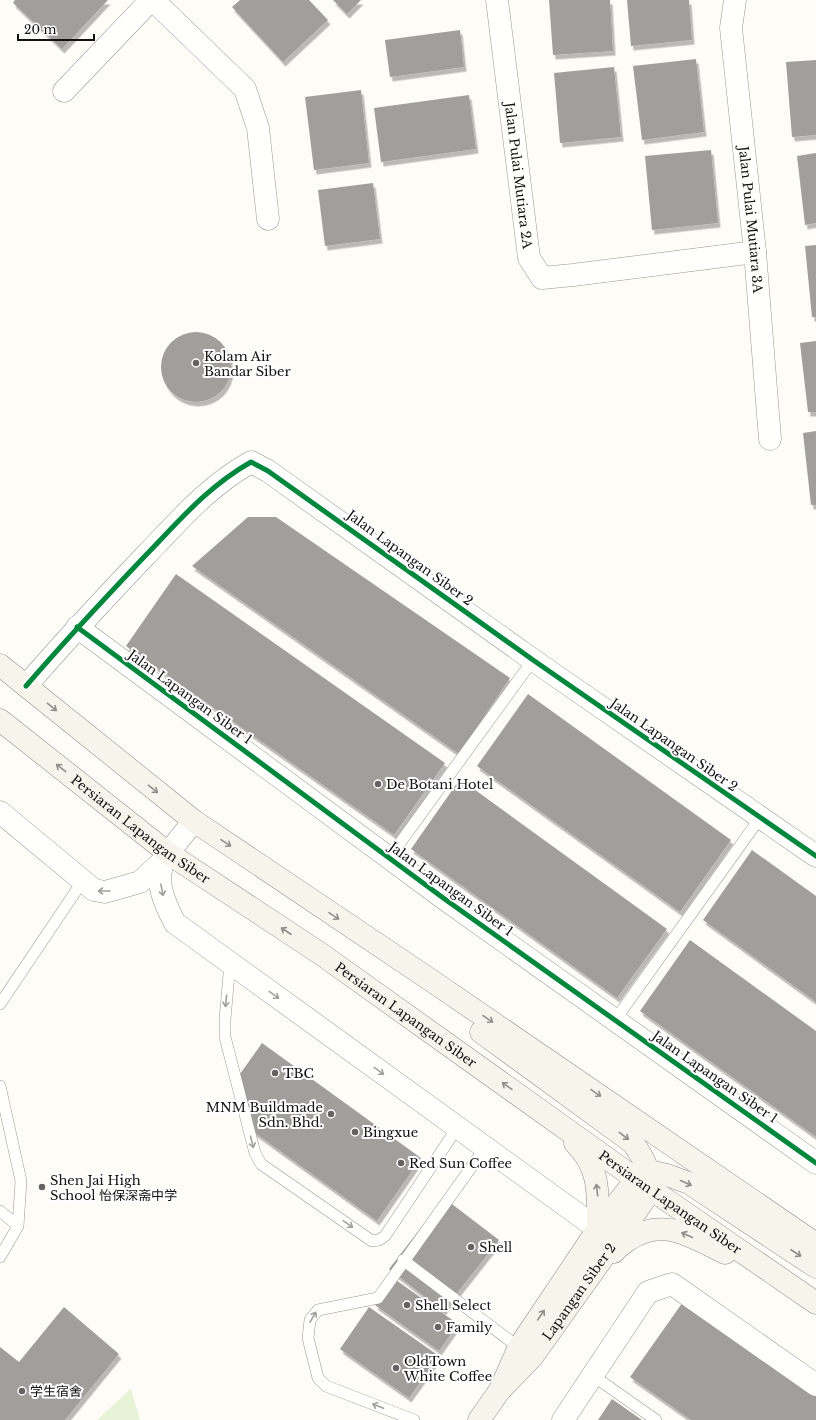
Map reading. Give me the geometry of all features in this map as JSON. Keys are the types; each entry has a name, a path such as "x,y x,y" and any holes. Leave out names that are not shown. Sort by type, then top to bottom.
{"main road":[{"path":"0,665 194,821 432,981 816,1244"},
{"name":"Persiaran Lapangan Siber","path":"0,720 165,858 321,954 538,1109 646,1180 816,1303"},
{"path":"432,981 442,1004 633,1143 645,1159 646,1180 667,1175 689,1183 816,1266"},
{"path":"538,1109 581,1149 594,1169 598,1196 598,1229"},
{"name":"Lapangan Siber 2","path":"479,1420 525,1352 598,1229 646,1180"},
{"name":"Lapangan Siber 2","path":"525,1352 582,1287 646,1180"},
{"path":"582,1287 617,1248 634,1236 648,1229 667,1228 683,1233 786,1282"}],"street":[{"path":"64,91 152,0 245,89 258,128 268,219"},
{"name":"Jalan Pulai Mutiara 2A","path":"497,0 529,258 542,278 755,252"},
{"name":"Jalan Pulai Mutiara 3A","path":"735,0 731,28 755,252 770,439"},
{"name":"Jalan Lapangan Siber 2","path":"26,686 77,627 200,499 227,476 251,462 268,470 533,660 816,856"},
{"name":"Jalan Lapangan Siber 1","path":"77,627 390,858 816,1163"},
{"path":"0,812 82,882 94,890 105,892 140,882 165,858 194,821"},
{"path":"165,858 160,874 161,888 166,905 175,923 598,1229"},
{"path":"563,1420 648,1292 672,1284 816,1385"}],"lane":[{"path":"390,858 533,660"},
{"path":"615,1020 760,818"},
{"path":"0,1004 82,882"},
{"path":"230,963 225,1019 226,1037 255,1153 261,1164 372,1240 379,1240 385,1236 458,1128"},
{"path":"0,1086 21,1181 18,1226 0,1257"},
{"path":"414,1420 326,1386 318,1378 308,1338 310,1320 318,1310 378,1298 403,1260 485,1148"},
{"path":"0,1211 18,1226"},
{"path":"403,1260 525,1352"},
{"path":"592,1375 656,1420"}],"green space":[{"path":"131,1389 140,1420 97,1420"}],"building":[{"path":"15,0 108,0 62,49 13,3"},
{"path":"240,0 309,0 328,20 283,62 232,7"},
{"path":"333,0 361,0 347,14"},
{"path":"549,0 610,0 613,51 553,55"},
{"path":"627,0 689,0 692,40 631,46"},
{"path":"460,30 464,67 390,77 385,40"},
{"path":"696,59 704,132 642,140 633,66"},
{"path":"816,60 816,135 792,137 786,62"},
{"path":"614,67 621,137 560,143 554,73"},
{"path":"361,90 369,163 314,170 305,97"},
{"path":"469,95 476,149 381,162 374,108"},
{"path":"711,150 718,223 652,230 645,156"},
{"path":"816,153 816,223 805,225 797,156"},
{"path":"373,183 380,239 325,246 318,190"},
{"path":"816,245 816,317 812,317 805,246"},
{"name":"Kolam Air Bandar Siber","path":"189,332 203,332 216,338 225,347 229,353 231,367 229,381 221,392 210,400 203,402 189,402 182,400 171,392 163,381 161,374 161,360 163,353 171,342 182,334"},
{"path":"816,341 816,412 808,412 800,343"},
{"path":"816,431 816,505 811,505 803,433"},
{"path":"248,517 276,517 510,678 459,754 192,566"},
{"path":"176,574 445,763 394,835 126,646"},
{"path":"528,694 731,840 680,912 477,766"},
{"path":"460,779 667,929 617,998 411,849"},
{"path":"752,850 816,896 816,1002 703,920"},
{"path":"690,940 816,1031 816,1137 640,1011"},
{"path":"262,1043 421,1158 377,1221 251,1130 240,1074"},
{"path":"444,1198 499,1240 443,1311 389,1269"},
{"path":"393,1278 458,1324 439,1351 375,1305"},
{"path":"685,1299 816,1391 816,1420 691,1420 630,1377"},
{"path":"64,1307 119,1354 65,1420 0,1420 0,1347 19,1362"},
{"path":"369,1307 439,1356 409,1398 340,1349"},
{"path":"612,1399 642,1420 598,1420"}],"cycle path":[{"path":"26,686 99,604 194,505 221,482 251,462 268,471 533,660 816,856"},
{"path":"77,627 446,900 816,1163"}],"place":[{"name":"Kolam Air Bandar Siber","path":"196,363"},
{"name":"De Botani Hotel","path":"378,784"},
{"name":"TBC","path":"275,1073"},
{"name":"MNM Buildmade Sdn. Bhd.","path":"331,1114"},
{"name":"Bingxue","path":"355,1132"},
{"name":"Red Sun Coffee","path":"401,1163"},
{"name":"Shen Jai High School 怡保深斋中学","path":"42,1187"},
{"name":"Shell","path":"471,1247"},
{"name":"Shell Select","path":"407,1305"},
{"name":"Family","path":"438,1327"},
{"name":"OldTown White Coffee","path":"396,1368"},
{"name":"学生宿舍","path":"22,1391"}]}
